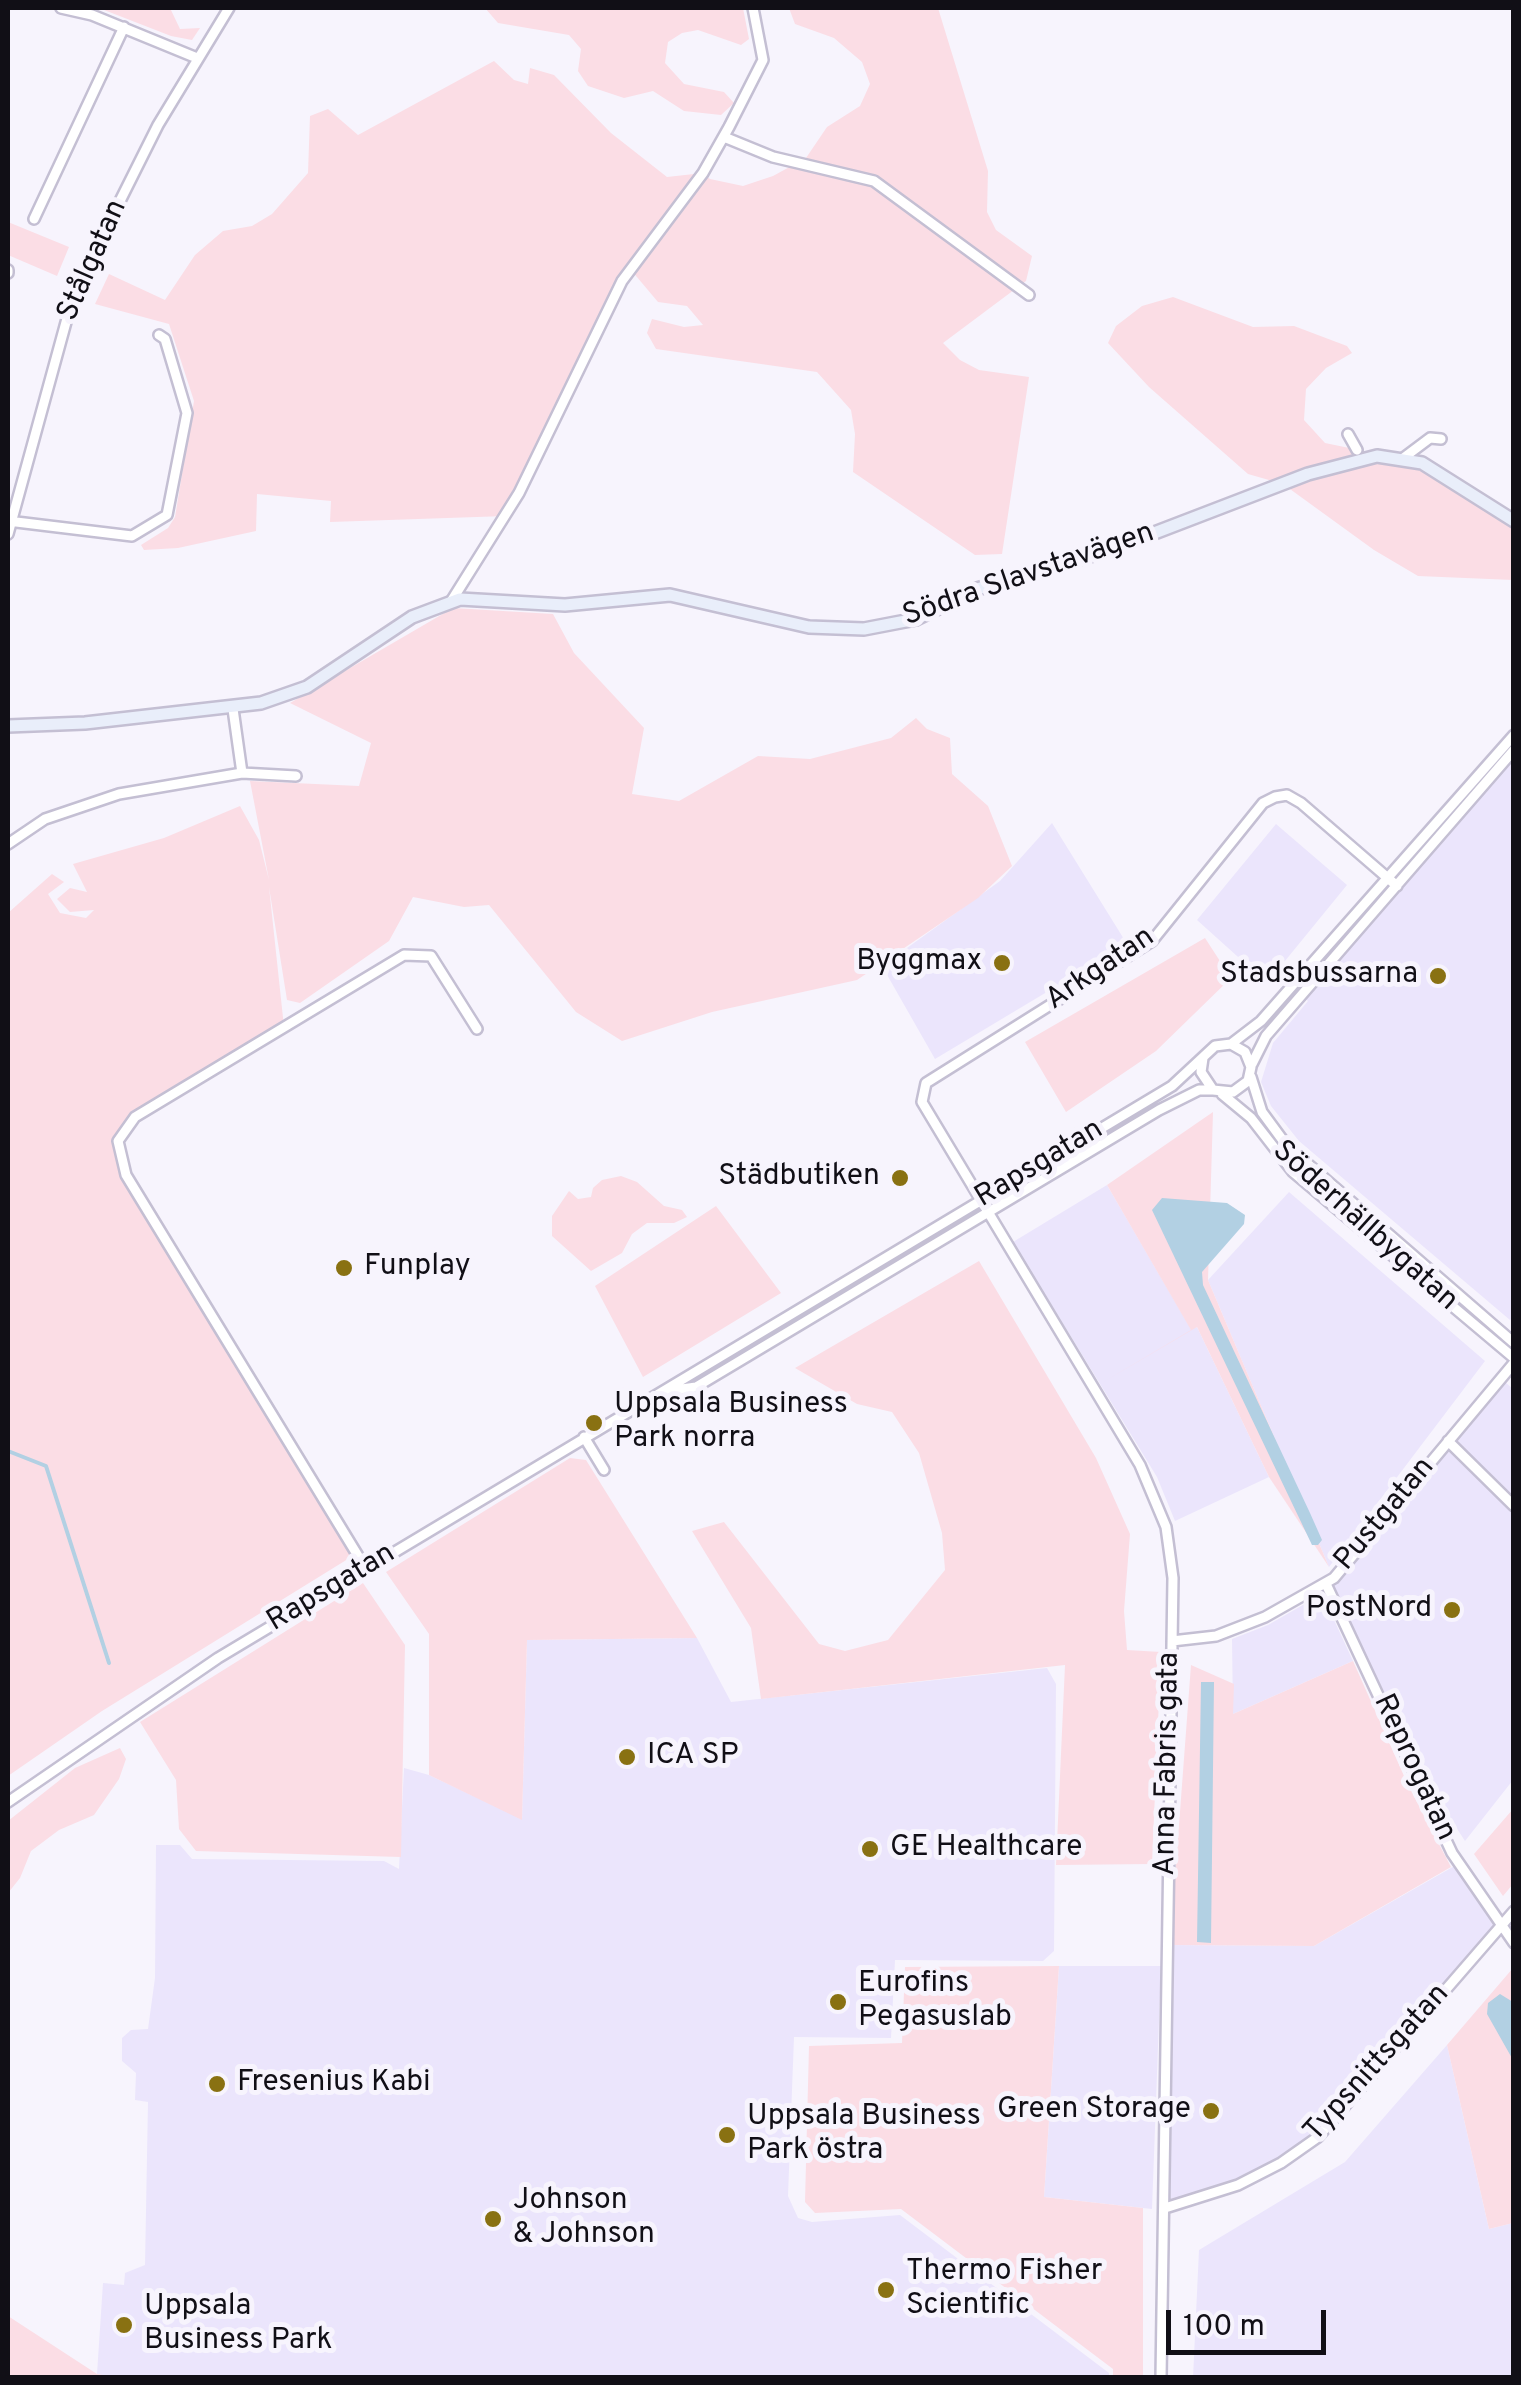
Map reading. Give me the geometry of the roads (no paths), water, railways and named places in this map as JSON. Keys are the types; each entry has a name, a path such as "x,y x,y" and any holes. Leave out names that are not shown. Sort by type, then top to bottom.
{"street":[{"path":"61,8 124,27 196,58"},
{"name":"Stålgatan","path":"9,526 74,293 196,58 229,8"},
{"path":"452,600 519,494 622,281 703,173 724,137 763,60 753,8"},
{"path":"34,219 124,27"},
{"path":"724,137 773,157 874,181 1030,295"},
{"path":"9,526 132,536 167,516 187,413 164,339 158,335"},
{"path":"1348,434 1357,450"},
{"path":"1402,459 1431,436"},
{"name":"Södra Slavstavägen","path":"8,726 233,709 308,687 412,617 452,600 565,606 670,596 809,627 864,629 916,619 977,589 1110,550 1308,474 1377,456 1422,462 1514,522"},
{"path":"8,494 19,498"},
{"path":"233,709 242,772"},
{"path":"1393,882 1261,1022 1230,1044 1214,1046 1203,1058 1201,1072 1216,1091 1238,1090 1266,1036 1493,766 1514,735"},
{"path":"1493,766 1514,750"},
{"path":"8,844 45,819 102,798 242,772 296,776"},
{"name":"Arkgatan","path":"979,1202 928,1119 922,1102 926,1082 1152,941 1263,803 1287,796 1301,802 1393,882"},
{"path":"366,1568 126,1175 118,1141 135,1118 404,955 431,956 477,1028"},
{"path":"1230,1044 1244,1052 1251,1071"},
{"name":"Rapsgatan","path":"8,1802 132,1714 366,1568 1172,1086 1203,1058"},
{"name":"Söderhällbygatan","path":"1251,1071 1262,1112 1287,1146 1514,1343"},
{"name":"Rapsgatan","path":"666,1392 696,1387 1169,1104 1199,1090 1216,1091"},
{"name":"Söderhällbygatan","path":"1216,1091 1250,1118 1293,1172 1514,1360"},
{"name":"Anna Fabris gata","path":"979,1202 1084,1369 1151,1490 1166,1527 1173,1578 1162,2378"},
{"name":"Pustgatan","path":"1172,1640 1216,1636 1265,1617 1326,1584 1514,1360"},
{"path":"584,1438 604,1470"},
{"path":"1448,1441 1514,1506"},
{"name":"Reprogatan","path":"1326,1584 1452,1853 1514,1944"},
{"name":"Typsnittsgatan","path":"1164,2208 1238,2186 1282,2163 1318,2137 1514,1911"}],"water":[{"path":"1162,1198 1227,1203 1245,1215 1244,1224 1202,1272 1203,1285 1322,1540 1318,1545 1312,1545 1152,1210"},
{"path":"1201,1682 1214,1682 1211,1943 1197,1942"},
{"path":"1500,1994 1513,2002 1513,2060 1487,2014 1488,2003"}],"waterway":[{"path":"8,1451 46,1466 109,1663"}],"place":[{"name":"Byggmax","path":"1002,963"},
{"name":"Stadsbussarna","path":"1438,976"},
{"name":"Städbutiken","path":"900,1178"},
{"name":"Funplay","path":"344,1268"},
{"name":"Uppsala Business Park norra","path":"594,1423"},
{"name":"PostNord","path":"1452,1610"},
{"name":"ICA SP","path":"627,1757"},
{"name":"GE Healthcare","path":"870,1849"},
{"name":"Eurofins Pegasuslab","path":"838,2002"},
{"name":"Fresenius Kabi","path":"217,2084"},
{"name":"Green Storage","path":"1211,2111"},
{"name":"Uppsala Business Park östra","path":"727,2135"},
{"name":"Johnson & Johnson","path":"493,2219"},
{"name":"Thermo Fisher Scientific","path":"886,2290"},
{"name":"Uppsala Business Park","path":"124,2325"}]}
